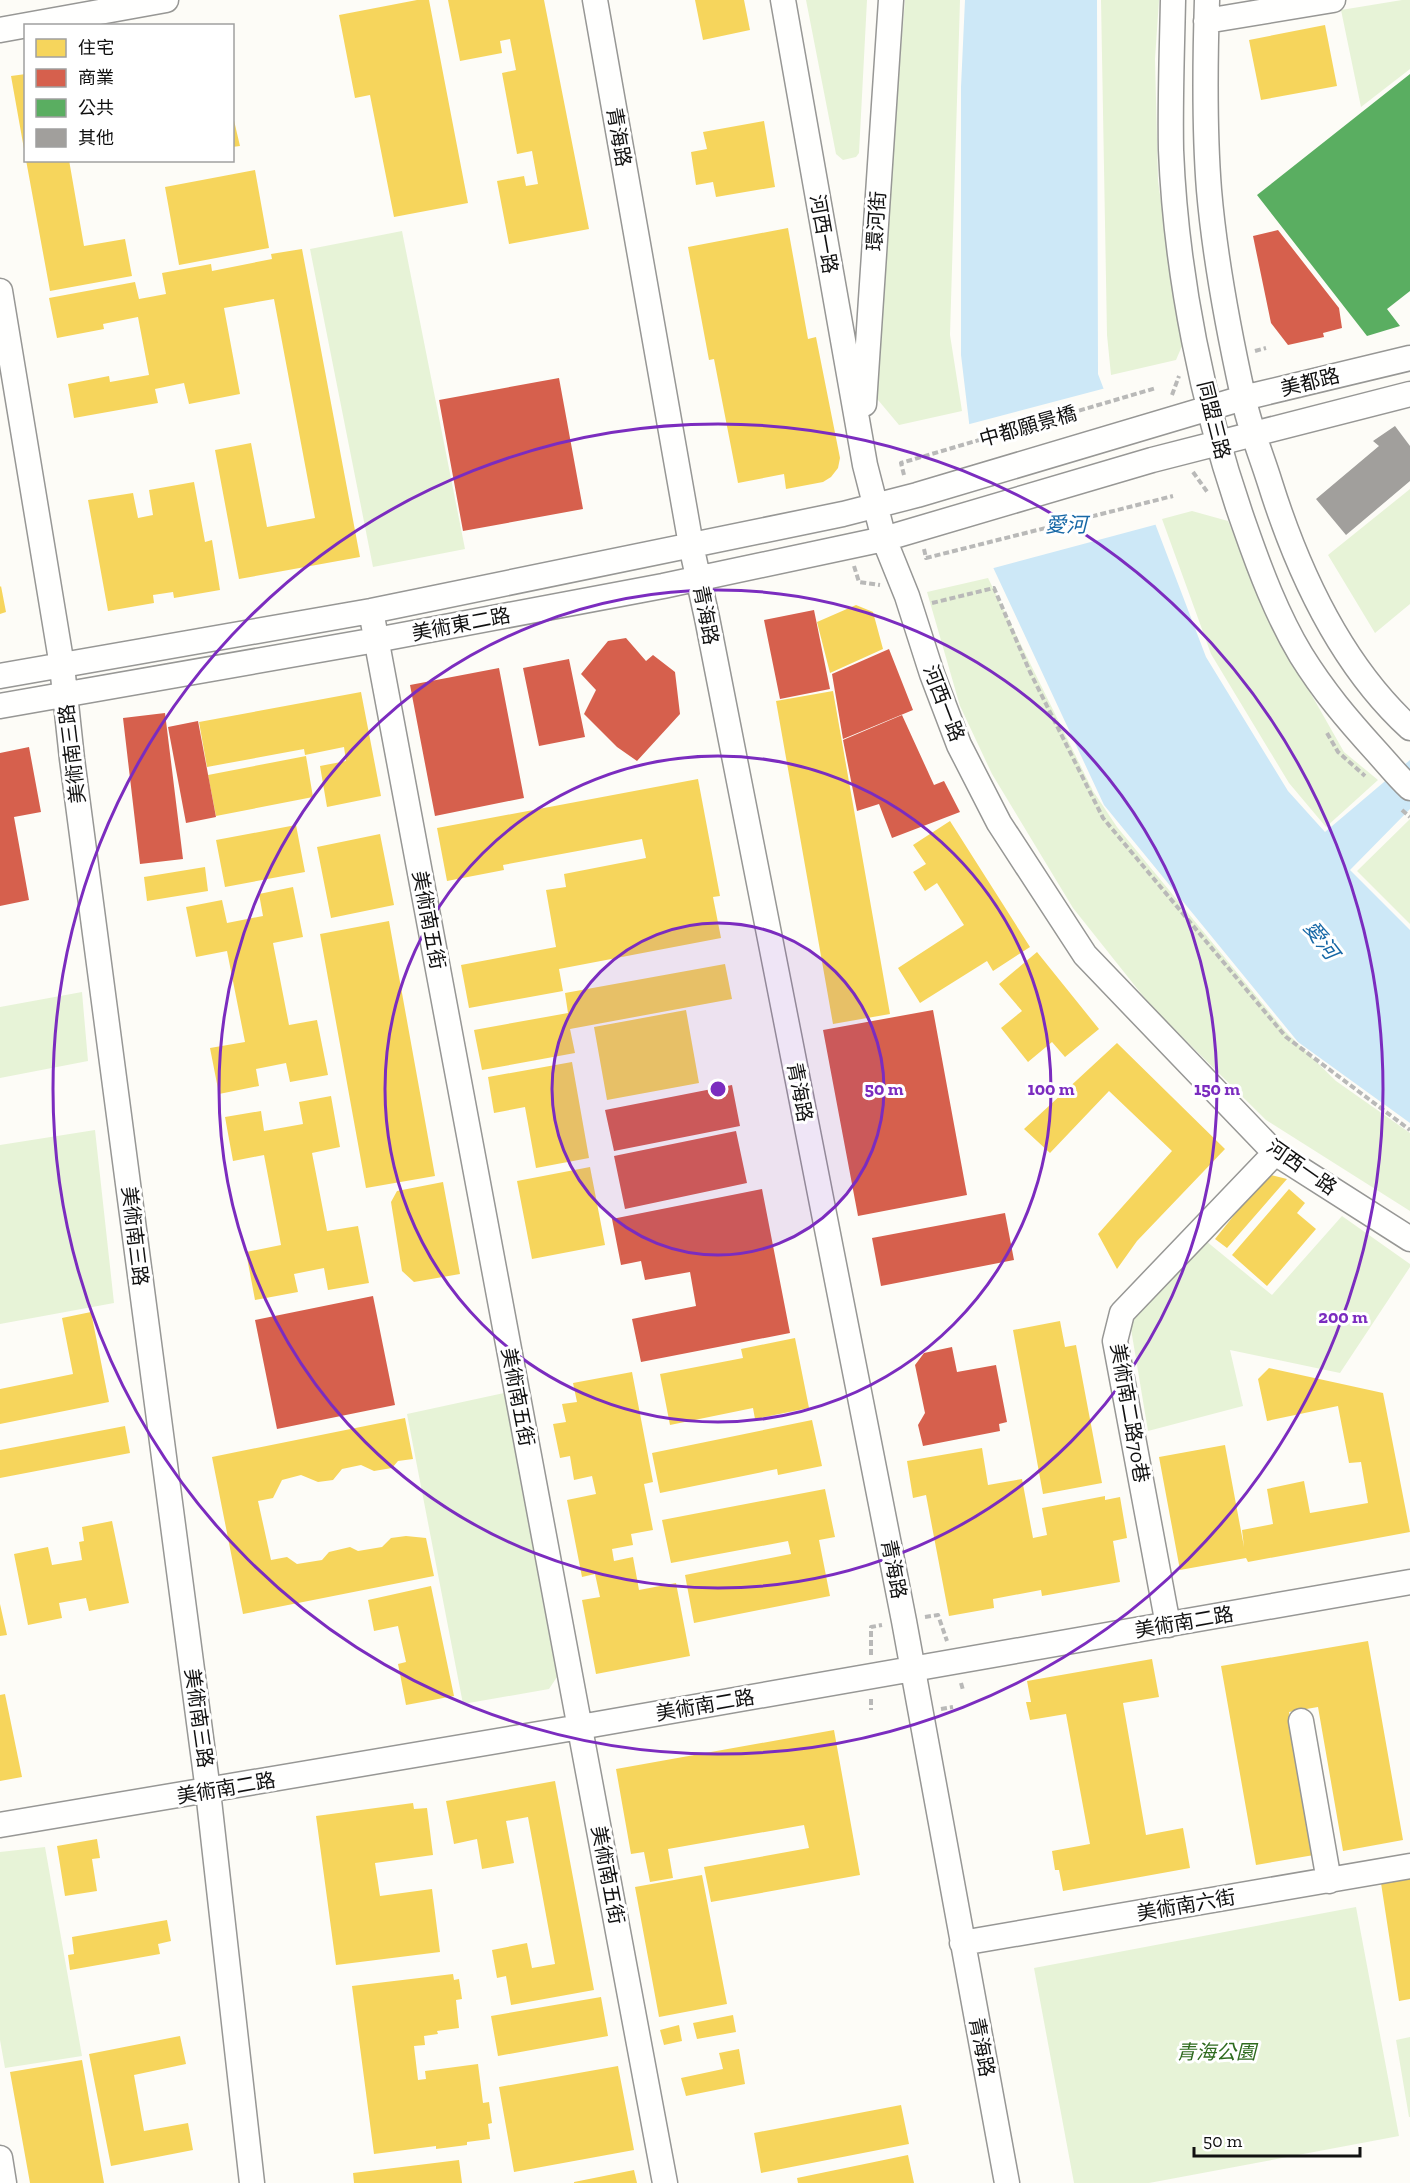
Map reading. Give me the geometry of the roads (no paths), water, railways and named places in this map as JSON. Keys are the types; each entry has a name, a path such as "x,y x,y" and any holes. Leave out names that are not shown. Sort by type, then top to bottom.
{"street":[{"path":"33,24 166,0"},
{"name":"青海路","path":"595,0 691,545 913,1669 1007,2183"},
{"name":"河西一路","path":"783,0 861,443 884,538 907,596 932,674 959,746 999,823 1085,955 1275,1153 1410,1239"},
{"name":"環河街","path":"861,443 891,0"},
{"name":"同盟三路","path":"1173,0 1172,150 1182,266 1210,409 1233,494 1257,562 1301,654 1332,702 1410,788"},
{"path":"1206,11 1333,0"},
{"name":"同盟三路","path":"1206,11 1209,190 1221,288 1243,398 1276,503 1308,582 1333,630 1362,675 1410,728"},
{"path":"0,30 24,26"},
{"name":"美術南三路","path":"0,291 62,666 208,1791 252,2183"},
{"name":"美都路","path":"1210,409 1243,398 1410,358"},
{"name":"美都路","path":"1219,444 1410,394"},
{"name":"中都願景橋","path":"910,497 1149,425 1210,409"},
{"name":"美術東二路","path":"0,706 376,640 699,579 884,538 1152,460 1219,444"},
{"name":"美術東二路","path":"0,676 371,611 910,497"},
{"path":"1275,603 1308,582"},
{"name":"美術南五街","path":"371,611 665,2183"},
{"name":"美術南二路70巷","path":"1168,1625 1115,1341 1122,1313 1275,1153"},
{"name":"美術南二路","path":"0,1826 1410,1582"},
{"path":"1301,1721 1329,1881"},
{"name":"美術南六街","path":"962,1943 1410,1866"},
{"path":"0,2158 4,2183"}],"water":[{"name":"愛河","path":"965,0 1097,0 1098,374 1206,657 1288,791 1325,832 1410,760 1410,809 1350,870 1410,930 1410,1123 1298,1042 1104,805 984,548 961,355 961,87"}],"park label":[{"name":"青海公園","path":"1216,2052"}]}
